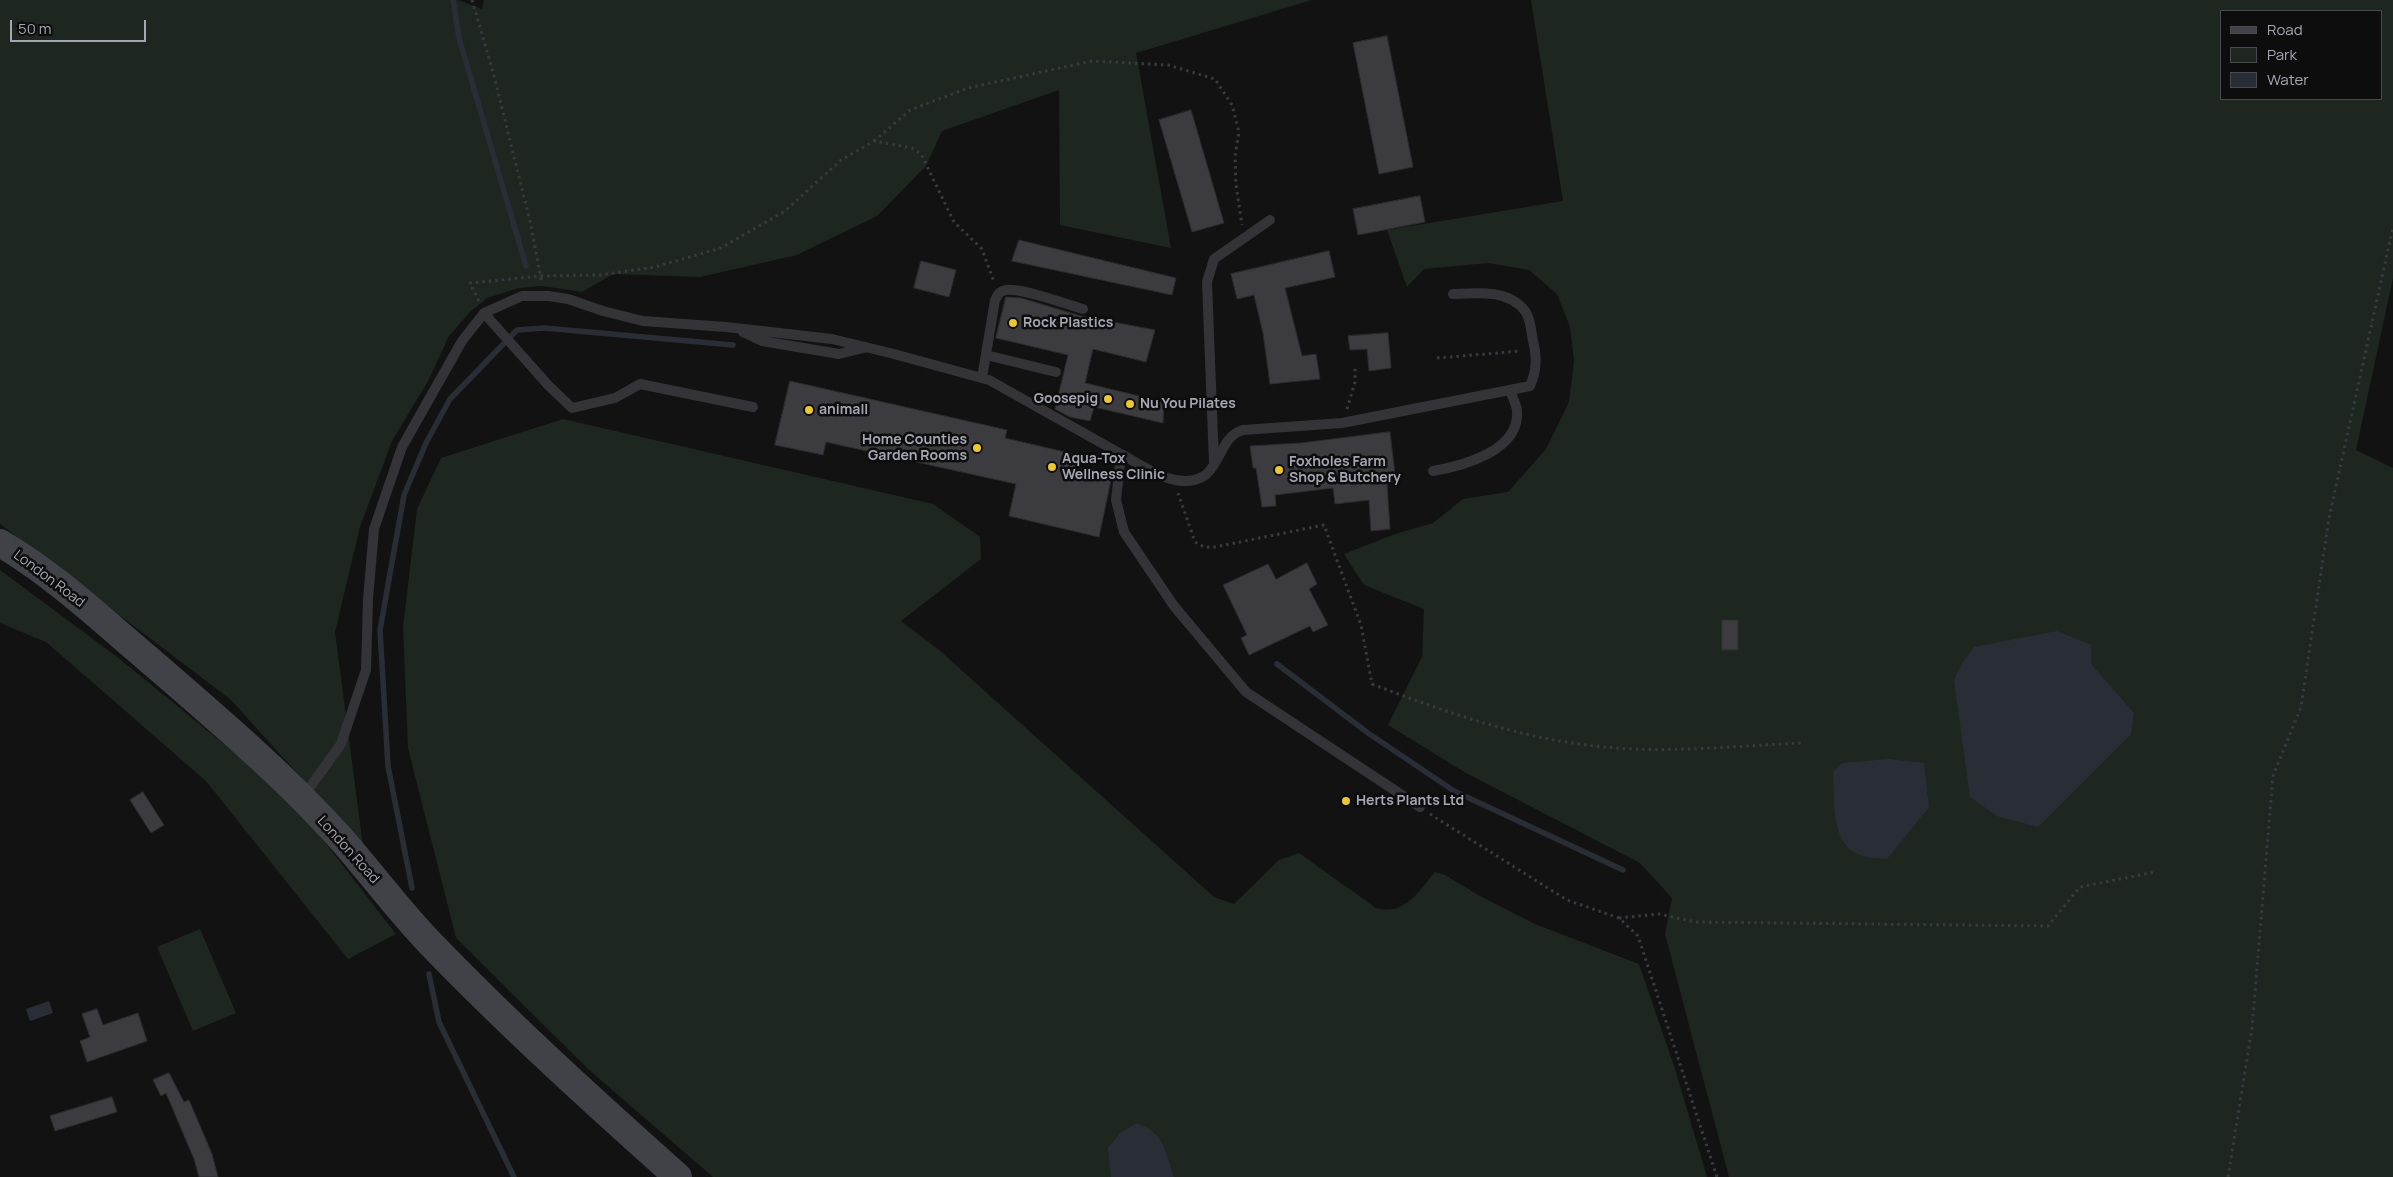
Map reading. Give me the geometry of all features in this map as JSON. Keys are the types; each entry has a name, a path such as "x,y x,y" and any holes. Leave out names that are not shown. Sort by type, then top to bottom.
{"main road":[{"name":"London Road","path":"0,543 21,556 101,619 198,702 340,838 428,941 498,1013 561,1073 678,1177"}],"lane":[{"path":"1214,464 1207,282 1214,259 1270,220"},
{"path":"982,378 995,300 999,293 1005,290 1017,291 1083,309"},
{"path":"301,800 342,744 366,670 368,599 374,529 402,447 462,341 484,313 522,296 568,298 603,311 643,321 736,328 832,339 982,378 1120,454 1172,478 1186,481 1204,476 1235,432 1342,423 1530,386 1535,375 1535,350 1530,322 1525,311 1514,301 1499,294 1478,292 1453,294"},
{"path":"484,313 548,385 572,408 615,398 640,384 753,407"},
{"path":"986,355 1056,372"},
{"path":"1433,471 1479,459 1498,447 1511,431 1516,420 1517,410 1510,391"},
{"path":"1120,454 1116,500 1124,532 1174,606 1246,692 1420,807"}],"path":[{"path":"472,0 493,72 530,221 542,286 548,296"},
{"path":"484,313 470,283 541,276 600,275 655,267 721,248 785,211 841,160 874,141 910,110 968,88 1092,61 1168,65 1215,80 1232,105 1239,132 1235,156 1236,185 1244,238"},
{"path":"874,141 912,148 921,154 954,222 982,249 999,293"},
{"path":"2228,1177 2252,1028 2273,776 2301,707 2329,518 2393,227"},
{"path":"1437,358 1535,350"},
{"path":"1342,423 1355,382 1355,366"},
{"path":"1172,478 1195,542 1204,548 1324,524 1361,625 1372,684 1448,714 1510,732 1594,746 1643,749 1802,743"},
{"path":"1420,807 1567,900 1619,918 1638,936 1717,1177"},
{"path":"1619,918 1658,914 1695,922 2048,926 2080,887 2155,872"}],"green space":[{"path":"0,0 458,0 482,9 484,0 1312,0 1136,53 1171,248 1060,225 1059,90 942,131 926,166 877,216 797,255 700,277 613,274 582,292 542,286 519,288 487,298 469,313 449,336 428,381 392,441 360,527 335,632 363,846 231,700 0,524"},
{"path":"1531,0 2393,0 2393,278 2356,450 2393,468 2393,1177 1729,1177 1665,934 1672,898 1640,863 1466,773 1388,725 1422,657 1424,609 1364,585 1344,554 1395,534 1433,523 1463,499 1508,492 1546,449 1569,402 1574,361 1570,327 1557,294 1529,270 1488,263 1424,269 1407,287 1387,230 1563,201"},
{"path":"563,419 933,504 980,537 981,559 901,621 938,649 1214,897 1234,904 1279,860 1299,853 1376,908 1386,910 1395,909 1410,901 1435,872 1445,875 1480,896 1535,924 1639,964 1675,1069 1707,1177 713,1177 588,1069 456,938 408,748 403,627 417,509 441,458"},
{"path":"0,570 116,656 241,758 313,827 396,934 348,959 206,781 46,642 0,623"},
{"path":"200,929 236,1013 193,1031 157,947"}],"water":[{"path":"2057,631 2091,645 2091,664 2134,713 2131,734 2038,827 1997,816 1970,797 1954,680 1963,662 1974,647"},
{"path":"1889,759 1924,763 1929,807 1887,859 1872,858 1852,850 1844,842 1839,832 1834,808 1833,772 1842,763"},
{"path":"49,1001 53,1013 30,1021 26,1009"},
{"path":"1137,1123 1146,1127 1159,1138 1166,1151 1174,1177 1111,1177 1108,1148 1120,1133"}],"building":[{"path":"1387,36 1413,167 1379,174 1353,43"},
{"path":"1191,110 1224,223 1192,232 1159,120"},
{"path":"1420,196 1425,222 1358,235 1353,209"},
{"path":"1019,240 1176,278 1172,295 1012,261"},
{"path":"1329,251 1335,277 1285,288 1302,356 1316,354 1320,379 1270,384 1263,333 1254,295 1237,299 1231,274"},
{"path":"921,261 956,270 949,297 914,288"},
{"path":"1006,297 1021,298 1081,316 1155,330 1146,362 1093,349 1085,383 1164,402 1163,423 1094,407 1090,421 1070,417 1055,409 1068,355 996,338"},
{"path":"1388,333 1391,368 1369,371 1367,349 1350,350 1348,336"},
{"path":"790,381 1007,430 1005,438 1082,456 1080,468 1112,475 1099,537 1009,516 1016,484 826,442 823,455 775,445"},
{"path":"1390,432 1396,483 1387,484 1390,529 1371,531 1369,500 1335,504 1333,488 1275,495 1276,506 1262,507 1256,468 1253,468 1250,446 1301,443"},
{"path":"1307,563 1317,584 1309,589 1328,625 1313,632 1310,626 1249,655 1241,638 1247,635 1223,585 1268,564 1276,579"},
{"path":"1722,620 1738,620 1738,650 1722,650"},
{"path":"143,792 164,825 151,833 130,800"},
{"path":"97,1009 103,1025 138,1013 147,1041 87,1062 80,1041 90,1037 82,1014"},
{"path":"169,1073 184,1102 189,1100 212,1154 218,1177 199,1177 194,1159 166,1093 161,1096 153,1080"},
{"path":"112,1097 117,1112 55,1131 50,1116"}],"waterway":[{"path":"453,0 459,38 526,266"},
{"path":"412,888 388,766 380,630 404,495 426,443 450,399 517,330 544,328 733,345"},
{"path":"1277,664 1368,733 1454,791 1623,870"},
{"path":"429,974 439,1022 514,1177"}],"place":[{"name":"Rock Plastics","path":"1013,323"},
{"name":"Goosepig","path":"1108,399"},
{"name":"Nu You Pilates","path":"1130,404"},
{"name":"animall","path":"809,410"},
{"name":"Home Counties Garden Rooms","path":"977,448"},
{"name":"Aqua-Tox Wellness Clinic","path":"1052,467"},
{"name":"Foxholes Farm Shop & Butchery","path":"1279,470"},
{"name":"Herts Plants Ltd","path":"1346,801"}]}
